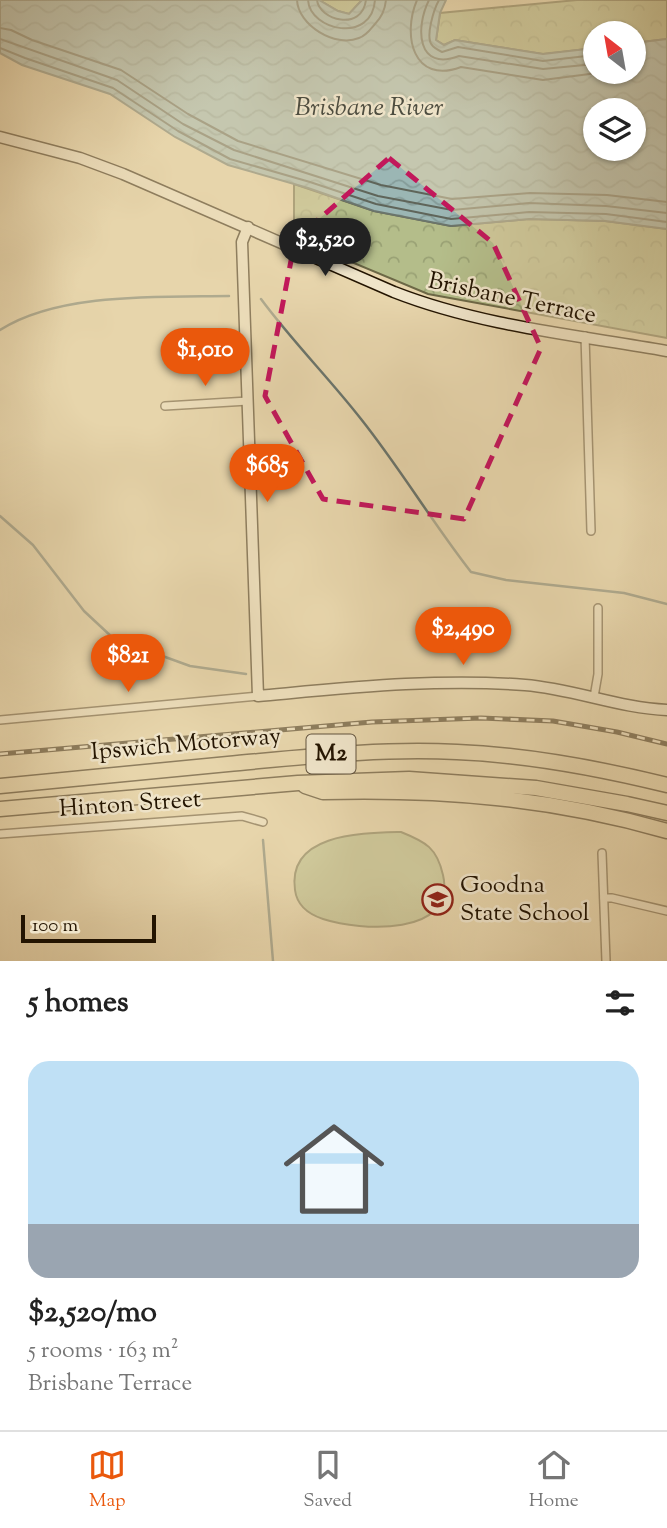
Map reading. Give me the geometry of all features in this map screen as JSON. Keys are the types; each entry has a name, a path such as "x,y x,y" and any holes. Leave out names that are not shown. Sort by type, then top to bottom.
{"highway":[{"name":"Ipswich Motorway","path":"0,786 341,753 425,751 486,753 540,759 667,785"},
{"name":"Ipswich Motorway","path":"0,809 298,783 409,779 494,783 571,793 667,813"},
{"path":"298,783 323,792 434,792 537,802 667,831"}],"street":[{"name":"Brisbane Terrace","path":"0,137 80,158 123,174 248,226 394,292 440,309 667,351"},
{"path":"248,226 242,242 258,696"},
{"path":"585,336 591,531"},
{"path":"165,406 248,401"},
{"path":"594,697 598,674 598,608"},
{"path":"0,720 392,684 458,683 546,687 638,708 667,710"},
{"name":"Hinton Street","path":"0,834 242,816 263,822"},
{"path":"603,853 606,961"},
{"path":"604,898 667,911"}],"highlighted area":[{"path":"389,158 493,243 541,348 464,519 323,499 265,396 295,240"}],"green space":[{"path":"319,0 362,0 349,14"},
{"path":"577,0 667,0 667,39 646,42 646,21 583,21 583,49 543,54 455,40 444,45 436,40 440,13"},
{"path":"294,184 374,211 451,226 529,219 605,221 667,229 667,338 428,294 294,238"},
{"path":"401,832 424,843 437,858 443,875 443,895 435,910 421,919 402,925 381,927 323,919 308,912 301,905 295,890 296,871 303,857 315,847 348,836"}],"water":[{"name":"Brisbane River","path":"0,0 319,0 349,14 362,0 446,0 440,13 436,40 444,45 455,40 543,54 583,49 583,84 646,84 646,42 667,39 667,229 605,221 529,219 451,226 374,211 308,188 228,165 175,137 110,94 22,65 0,53"}],"waterway":[{"path":"0,330 24,318 80,303 142,297 229,296"},
{"path":"261,299 349,404 471,572 506,580 624,593 667,604"},
{"path":"0,516 33,545 84,611 113,638 190,666 246,674"},
{"path":"263,840 273,961"}],"railway":[{"path":"0,754 372,722 481,718 553,721 667,744"}],"place":[{"name":"Goodna State School","path":"437,900"}]}
